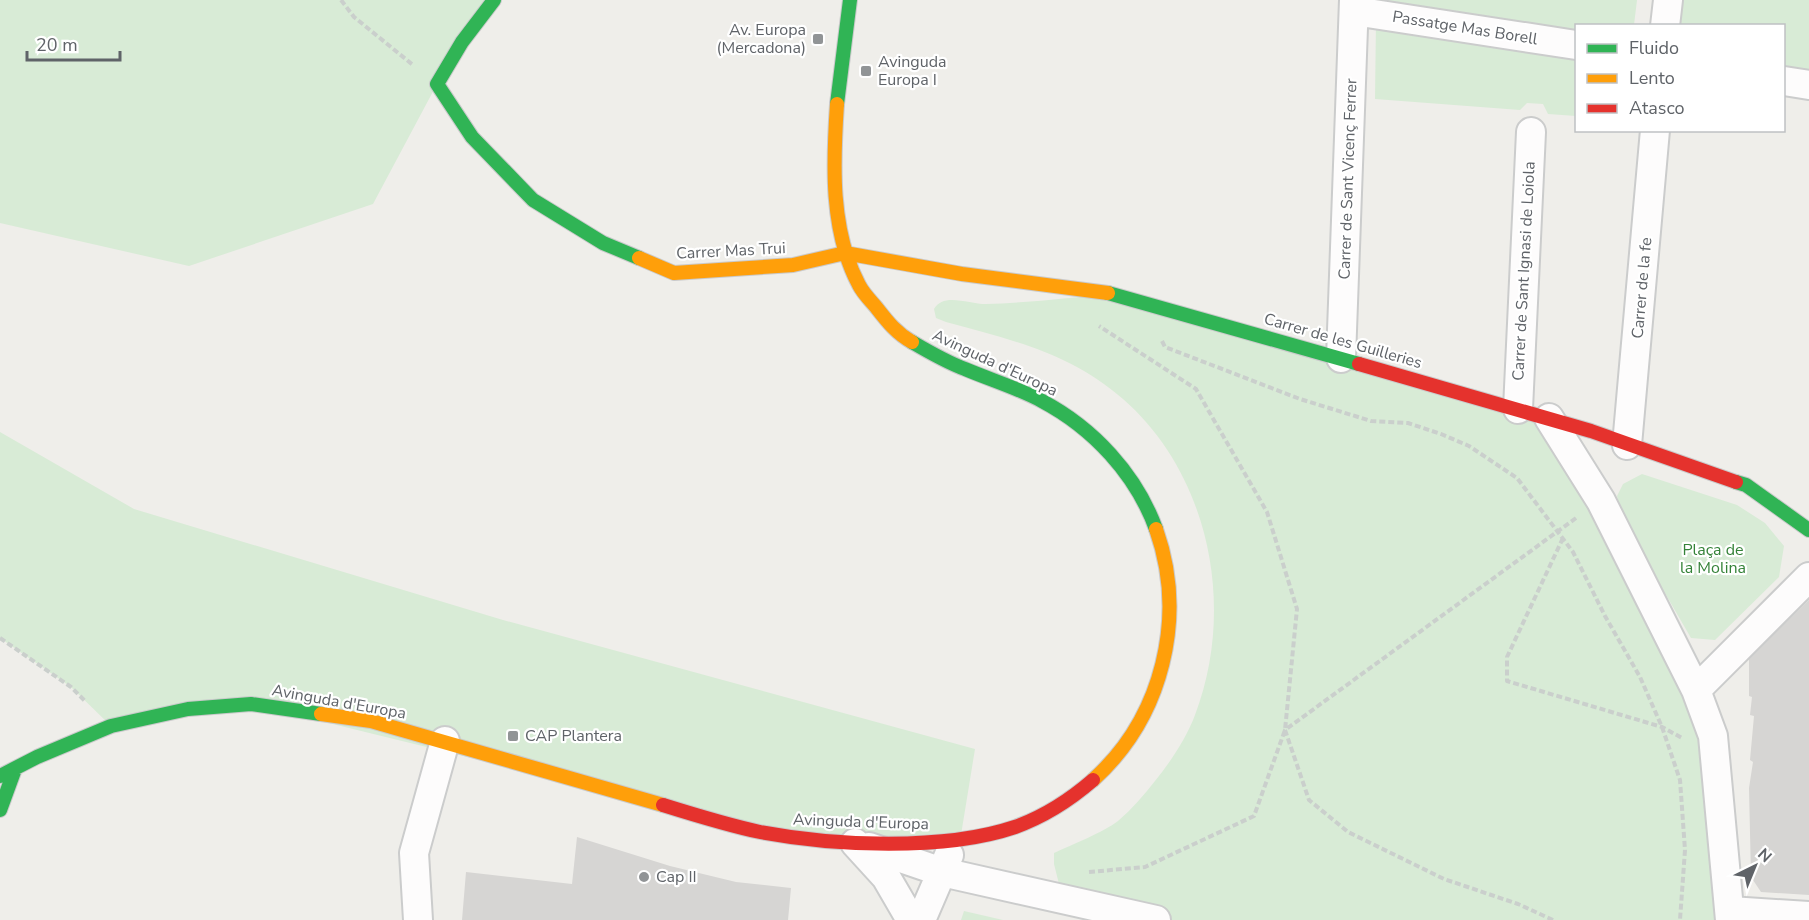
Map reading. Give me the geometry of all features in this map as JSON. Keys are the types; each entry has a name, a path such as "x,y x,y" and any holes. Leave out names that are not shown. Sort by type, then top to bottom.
{"street":[{"path":"437,84 462,42 494,0"},
{"name":"Avinguda d'Europa","path":"1,795 15,769 37,757 111,726 188,709 251,704 371,722 445,741 682,811 718,824 777,836 853,842 905,843 956,840 1016,827 1065,802 1095,777 1116,756 1142,718 1157,684 1167,639 1170,600 1168,573 1160,542 1146,502 1114,458 1084,428 1044,401 939,359 898,334 860,288 846,253 837,215 834,166 840,68 850,0"},
{"path":"1665,24 1668,0"},
{"name":"Passatge Mas Borell","path":"1354,6 1575,45"},
{"name":"Carrer de Sant Vicenç Ferrer","path":"1341,358 1354,6"},
{"path":"1785,81 1809,85"},
{"name":"Carrer Mas Trui","path":"437,84 472,136 533,201 603,243 674,273 793,265 846,253"},
{"name":"Carrer de Sant Ignasi de Loiola","path":"1518,409 1531,132"},
{"name":"Carrer de la fe","path":"1627,446 1655,132"},
{"name":"Carrer de les Guilleries","path":"846,253 962,274 1117,294 1341,358 1591,431 1627,446 1746,485 1809,530"},
{"path":"1549,418 1601,501 1696,690 1713,736 1730,915 1809,916"},
{"path":"1696,690 1809,577"},
{"path":"418,920 414,853 445,741"},
{"path":"1,795 15,769"},
{"path":"921,920 956,840"},
{"path":"853,842 942,872 1156,920"},
{"path":"853,842 886,878 911,920"}],"path":[{"path":"341,0 354,17 437,84"},
{"path":"1085,873 1145,867 1254,816 1285,730 1298,609 1267,512 1196,389 1094,322 1105,324"},
{"path":"1159,335 1165,347 1300,399 1371,421 1408,423 1442,434 1469,446 1517,478 1573,552 1605,616 1640,677 1662,727 1680,780 1685,850 1680,920"},
{"path":"1285,730 1601,501"},
{"path":"1563,538 1507,657 1506,681 1662,727 1683,738"},
{"path":"0,638 71,687 111,726"},
{"path":"1285,730 1309,800 1348,832 1444,879 1518,904 1553,920"}],"green space":[{"path":"0,0 494,0 437,84 373,204 189,266 0,223"},
{"path":"1376,0 1637,0 1634,24 1575,24 1575,38"},
{"path":"1677,0 1809,0 1809,75 1785,71 1785,24 1675,24"},
{"path":"1376,20 1575,51 1575,116 1548,114 1543,104 1527,103 1520,110 1375,99"},
{"path":"1117,294 1546,420 1696,690 1730,920 1160,920 1063,900 1054,864 1054,853 1104,830 1128,812 1172,758 1195,715 1207,674 1213,631 1213,588 1207,545 1195,504 1177,465 1153,430 1123,399 1103,383 1061,359 1017,342 946,322 936,318 934,309 938,304 950,300 986,304"},
{"path":"0,432 134,509 503,620 975,749 960,841 847,850 251,704 111,726 71,687 0,638"},
{"name":"Plaça de la Molina","path":"1642,474 1737,505 1765,523 1784,546 1779,577 1715,640 1691,638 1622,519 1617,496 1623,484"},
{"path":"964,911 1003,920 961,920"}],"building":[{"path":"1809,600 1809,895 1761,892 1751,877 1749,788 1753,762 1750,760 1754,716 1750,715 1752,697 1749,696 1749,658"},
{"name":"Cap II","path":"577,837 670,866 736,882 791,888 788,920 462,920 466,872 572,884"}],"traffic: fast":[{"path":"494,0 462,42 437,84 472,137 533,200 603,243 639,258"},
{"path":"837,104 850,0"},
{"path":"1108,293 1359,364"},
{"path":"912,342 951,363 1033,396 1079,425 1111,454 1125,471 1156,529"},
{"path":"1736,482 1746,485 1809,530"},
{"path":"0,776 37,757 111,726 188,709 251,704 321,714"},
{"path":"0,810 15,769"}],"traffic: slow":[{"path":"837,104 835,173 838,220 843,242 859,285 892,326 912,342"},
{"path":"639,258 674,273 793,265 845,253 962,274 1108,293"},
{"path":"1093,780 1117,755 1137,727 1152,696 1162,664 1168,630 1169,596 1165,562 1156,529"},
{"path":"321,714 371,721 663,805"}],"traffic: jam":[{"path":"1359,364 1591,431 1736,482"},
{"path":"663,805 735,826 789,837 854,843 923,843 987,835 1015,827 1056,807 1093,780"}],"place":[{"name":"Av. Europa (Mercadona)","path":"818,39"},
{"name":"Avinguda Europa I","path":"866,71"},
{"name":"CAP Plantera","path":"513,736"},
{"name":"Cap II","path":"644,877"}]}
